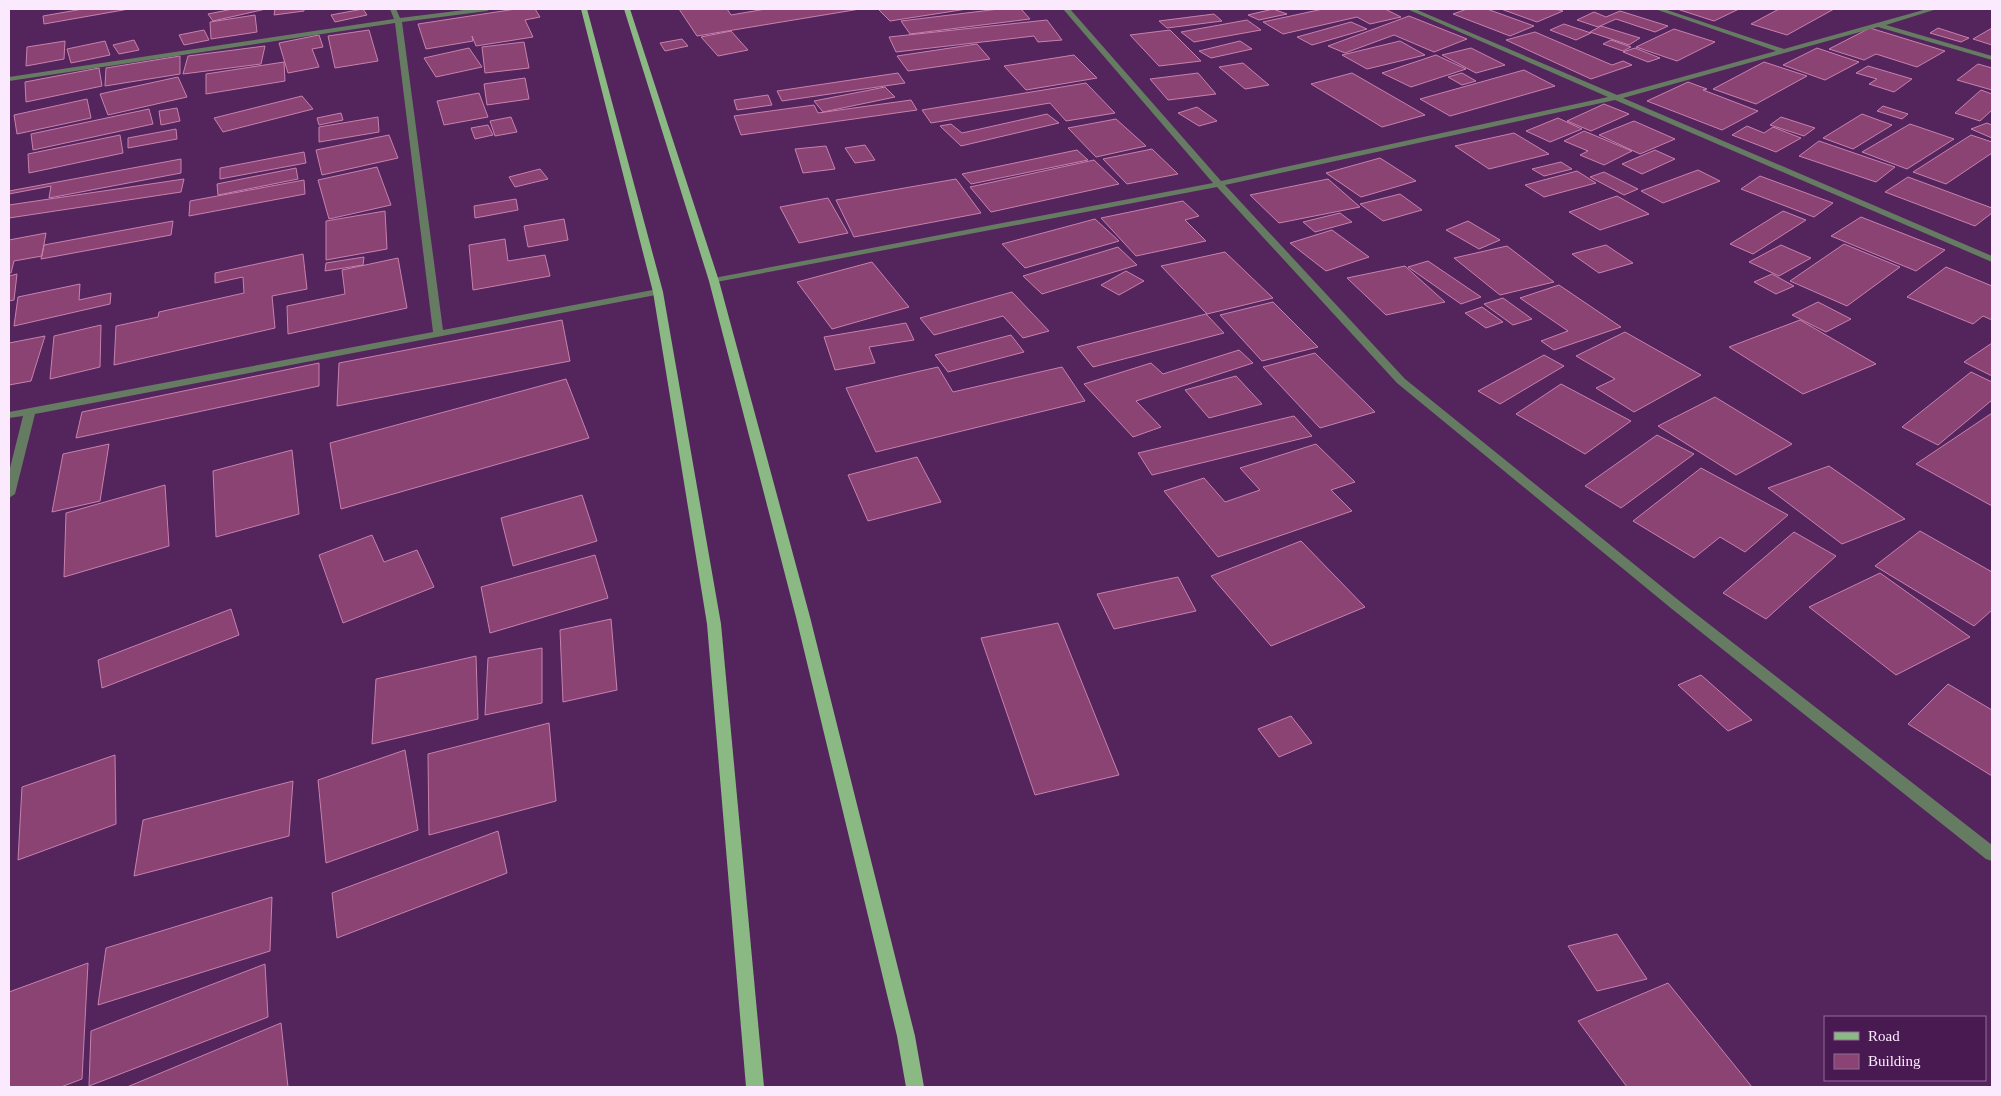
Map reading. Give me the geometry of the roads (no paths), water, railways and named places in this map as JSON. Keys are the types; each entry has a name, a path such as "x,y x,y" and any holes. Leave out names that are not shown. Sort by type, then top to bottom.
{"main road":[{"path":"584,9 658,292 714,624 755,1087"},
{"path":"626,9 714,281 808,636 903,1026 915,1087"}],"street":[{"path":"393,9 398,20 438,334"},
{"path":"9,80 398,20 487,9"},
{"path":"1066,9 1219,184 1401,382 1677,606 1992,854"},
{"path":"1410,9 1992,259"},
{"path":"1658,9 1781,50"},
{"path":"714,281 1219,184 1614,98 1934,9"},
{"path":"1880,25 1992,58"},
{"path":"9,415 658,292"},
{"path":"9,494 30,411"}]}
